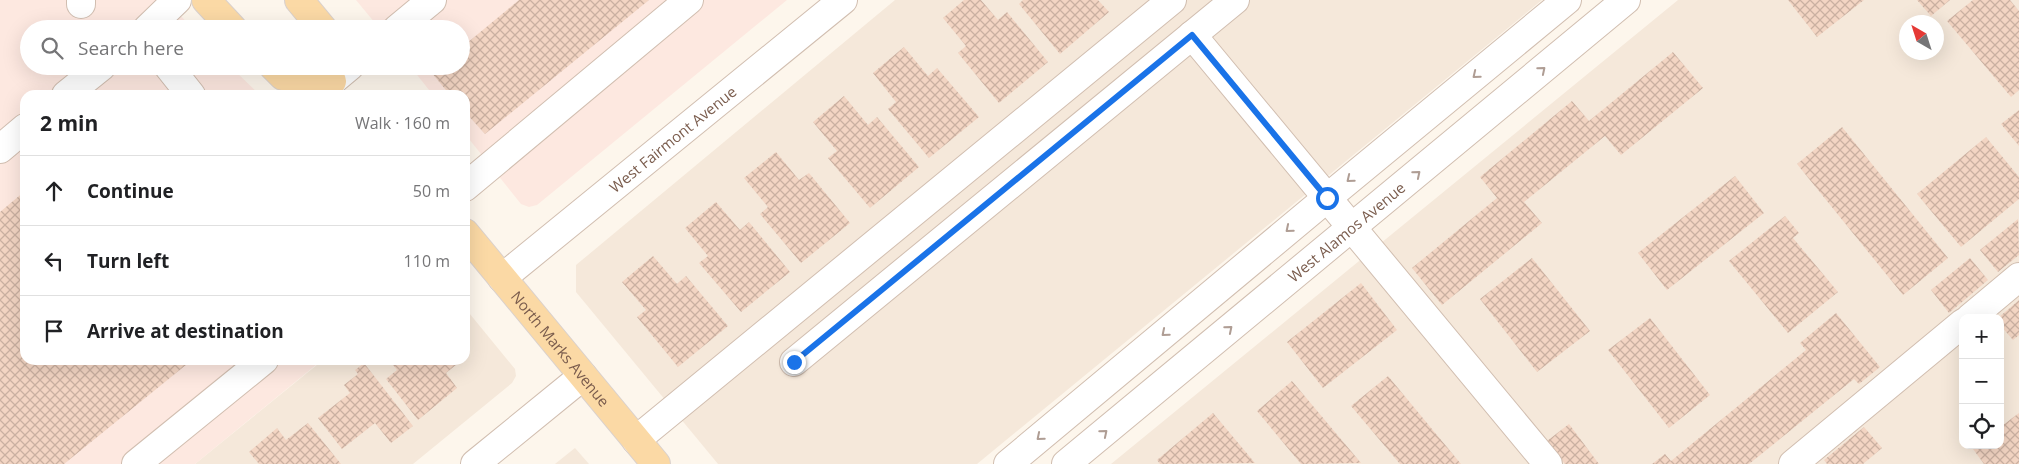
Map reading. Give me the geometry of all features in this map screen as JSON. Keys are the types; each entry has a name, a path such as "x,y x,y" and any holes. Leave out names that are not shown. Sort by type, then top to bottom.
{"main road":[{"path":"206,0 225,20"},
{"path":"299,0 316,20"},
{"path":"282,75 340,77"},
{"name":"North Marks Avenue","path":"470,239 656,464"}],"street":[{"path":"156,20 177,0"},
{"path":"407,20 432,0"},
{"path":"470,182 689,0"},
{"name":"West Fairmont Avenue","path":"502,278 844,0"},
{"path":"636,440 1172,0"},
{"path":"794,362 1235,0"},
{"path":"1008,464 1567,0"},
{"name":"West Alamos Avenue","path":"1066,464 1626,0"},
{"path":"1192,35 1548,464"},
{"path":"72,90 91,75"},
{"path":"175,75 187,90"},
{"path":"0,149 20,132"},
{"path":"1975,314 2019,277"},
{"path":"1793,464 1959,326"},
{"path":"136,464 258,365"},
{"path":"475,464 583,376"}],"shaded area":[{"path":"0,0 166,0 185,20 20,20 20,75 239,75 255,90 20,90 20,365 316,365 195,464 0,464"},
{"path":"356,0 787,0 537,205 529,207 521,204 470,140 470,90 429,90 417,75 470,75 470,20 373,20"},
{"path":"895,0 1542,0 977,464 718,464 576,292 576,265"},
{"path":"1678,0 2019,0 2019,464 1111,464"},
{"path":"470,314 515,369 516,376 512,383 413,464 195,464 317,365 470,365"},
{"path":"575,448 589,464 555,464"}],"building":[{"path":"519,0 649,0 485,134 470,118 470,90 446,90 433,75 470,75 470,41"},
{"path":"964,0 981,0 998,20 1007,12 1048,62 999,103 958,53 966,46 943,18"},
{"path":"1023,0 1098,0 1109,12 1060,54 1019,4"},
{"path":"1788,0 1864,0 1817,37"},
{"path":"1917,0 1950,0 1932,15"},
{"path":"1973,0 2010,0 2019,11 2019,90 2011,97 1947,21"},
{"path":"904,47 928,76 937,68 979,117 929,158 888,109 896,102 873,73"},
{"path":"1673,52 1703,88 1621,155 1605,136 1524,202 1542,223 1442,305 1412,268 1497,198 1480,177 1572,101 1589,121"},
{"path":"844,96 868,125 877,117 919,167 870,208 828,158 837,151 813,122"},
{"path":"2019,110 2019,146 2001,124"},
{"path":"1842,127 1948,258 1903,295 1797,164"},
{"path":"1986,137 2019,177 2019,199 1961,247 1917,194"},
{"path":"776,152 799,180 809,173 850,223 801,263 760,214 768,207 744,178"},
{"path":"1735,176 1764,213 1667,290 1638,253"},
{"path":"20,195 20,365 186,365 64,464 0,464 0,212"},
{"path":"716,202 740,230 749,222 790,272 741,312 699,263 708,256 685,228"},
{"path":"1785,216 1799,233 1793,238 1838,292 1788,333 1729,261"},
{"path":"2018,219 2019,255 1998,272 1980,250"},
{"path":"653,256 677,284 686,276 728,326 678,367 637,317 646,310 622,282"},
{"path":"1532,258 1590,331 1537,372 1480,299"},
{"path":"1970,258 1988,280 1949,313 1931,290"},
{"path":"1361,283 1397,330 1323,388 1287,342"},
{"path":"2019,300 2019,335 2013,340 2004,330 2003,314"},
{"path":"1836,313 1880,367 1859,384 1854,379 1749,464 1652,464 1665,454 1671,461 1806,350 1800,343"},
{"path":"1650,318 1710,395 1669,428 1608,350"},
{"path":"361,365 366,365 413,426 391,443 375,423 342,449 318,418 350,393 344,385 358,374 355,370"},
{"path":"393,365 456,365 446,373 457,388 418,420 386,379 397,370"},
{"path":"1388,376 1461,464 1400,464 1351,406"},
{"path":"1292,381 1361,463 1301,464 1257,411"},
{"path":"1213,413 1255,463 1160,464 1157,460"},
{"path":"2019,413 2019,464 1984,464 1973,449 2004,449 2004,424"},
{"path":"308,423 341,464 259,464 249,452 277,428 286,440"},
{"path":"1569,424 1599,464 1565,464 1547,441"},
{"path":"1864,427 1882,448 1863,464 1827,464 1824,460"}],"route":[{"path":"794,362 1192,35 1327,198"}]}
